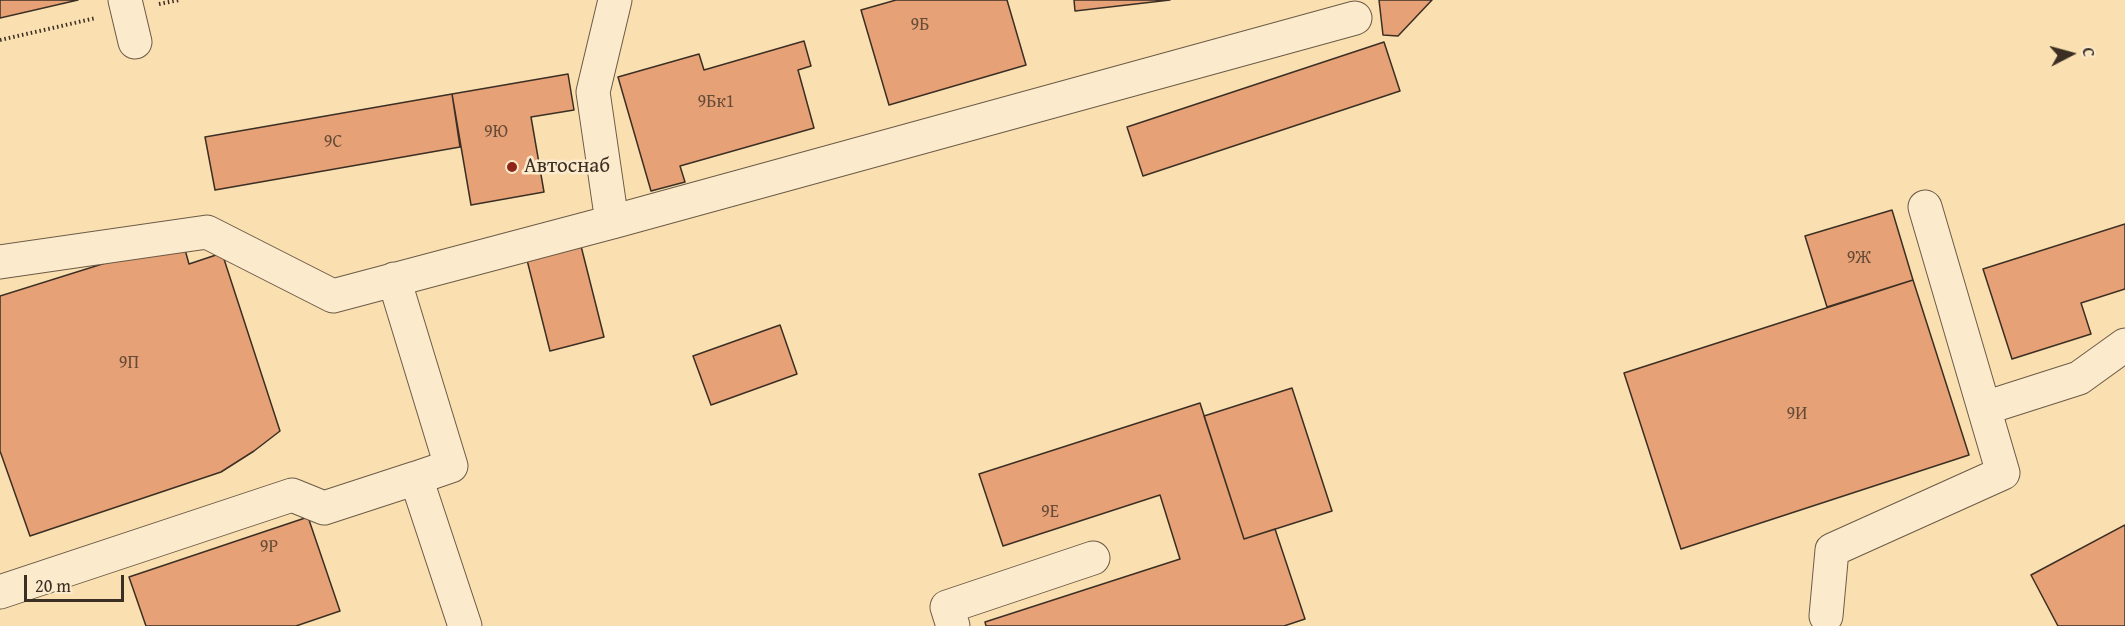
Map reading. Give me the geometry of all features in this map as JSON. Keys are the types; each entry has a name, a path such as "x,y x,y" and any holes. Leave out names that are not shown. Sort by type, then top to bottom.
{"lane":[{"path":"612,222 593,92 615,0"},
{"path":"0,262 207,232 333,296 612,222 1355,18"},
{"path":"1822,623 1832,550 2003,473 1925,207"},
{"path":"0,592 292,495 324,508 451,466 394,279"},
{"path":"1985,408 2079,378 2125,345"},
{"path":"416,478 465,626"},
{"path":"953,626 947,607 1093,558"}],"path":[{"path":"0,40 129,18 179,0"}],"building":[{"path":"0,0 78,0 0,18"},
{"path":"896,0 1007,0 1026,65 889,105 861,10"},
{"path":"1074,0 1170,0 1075,11"},
{"path":"1379,0 1432,0 1398,36 1383,35"},
{"path":"804,41 811,66 798,70 814,128 680,166 685,182 651,191 618,77 699,54 704,70"},
{"path":"1384,42 1400,91 1143,176 1127,127"},
{"path":"568,74 574,110 531,117 544,192 471,205 452,94"},
{"path":"452,94 460,147 215,190 205,137"},
{"path":"1892,210 1913,280 1827,307 1805,236"},
{"path":"2125,224 2125,289 2081,303 2091,334 2012,359 1983,269"},
{"path":"182,239 189,264 222,253 280,431 221,472 30,536 0,451 0,296"},
{"path":"581,246 604,337 550,351 527,260"},
{"path":"1913,280 1969,455 1681,549 1624,373"},
{"path":"780,325 797,374 711,405 693,356"},
{"path":"1292,388 1332,511 1244,539 1204,416"},
{"path":"1200,403 1244,539 1275,529 1305,619 1284,626 986,626 985,622 1180,559 1160,495 1003,546 979,474"},
{"path":"308,517 340,611 296,626 146,626 129,577"},
{"path":"2125,525 2125,626 2058,626 2031,575"}],"place":[{"name":"Автоснаб","path":"512,167"}]}
